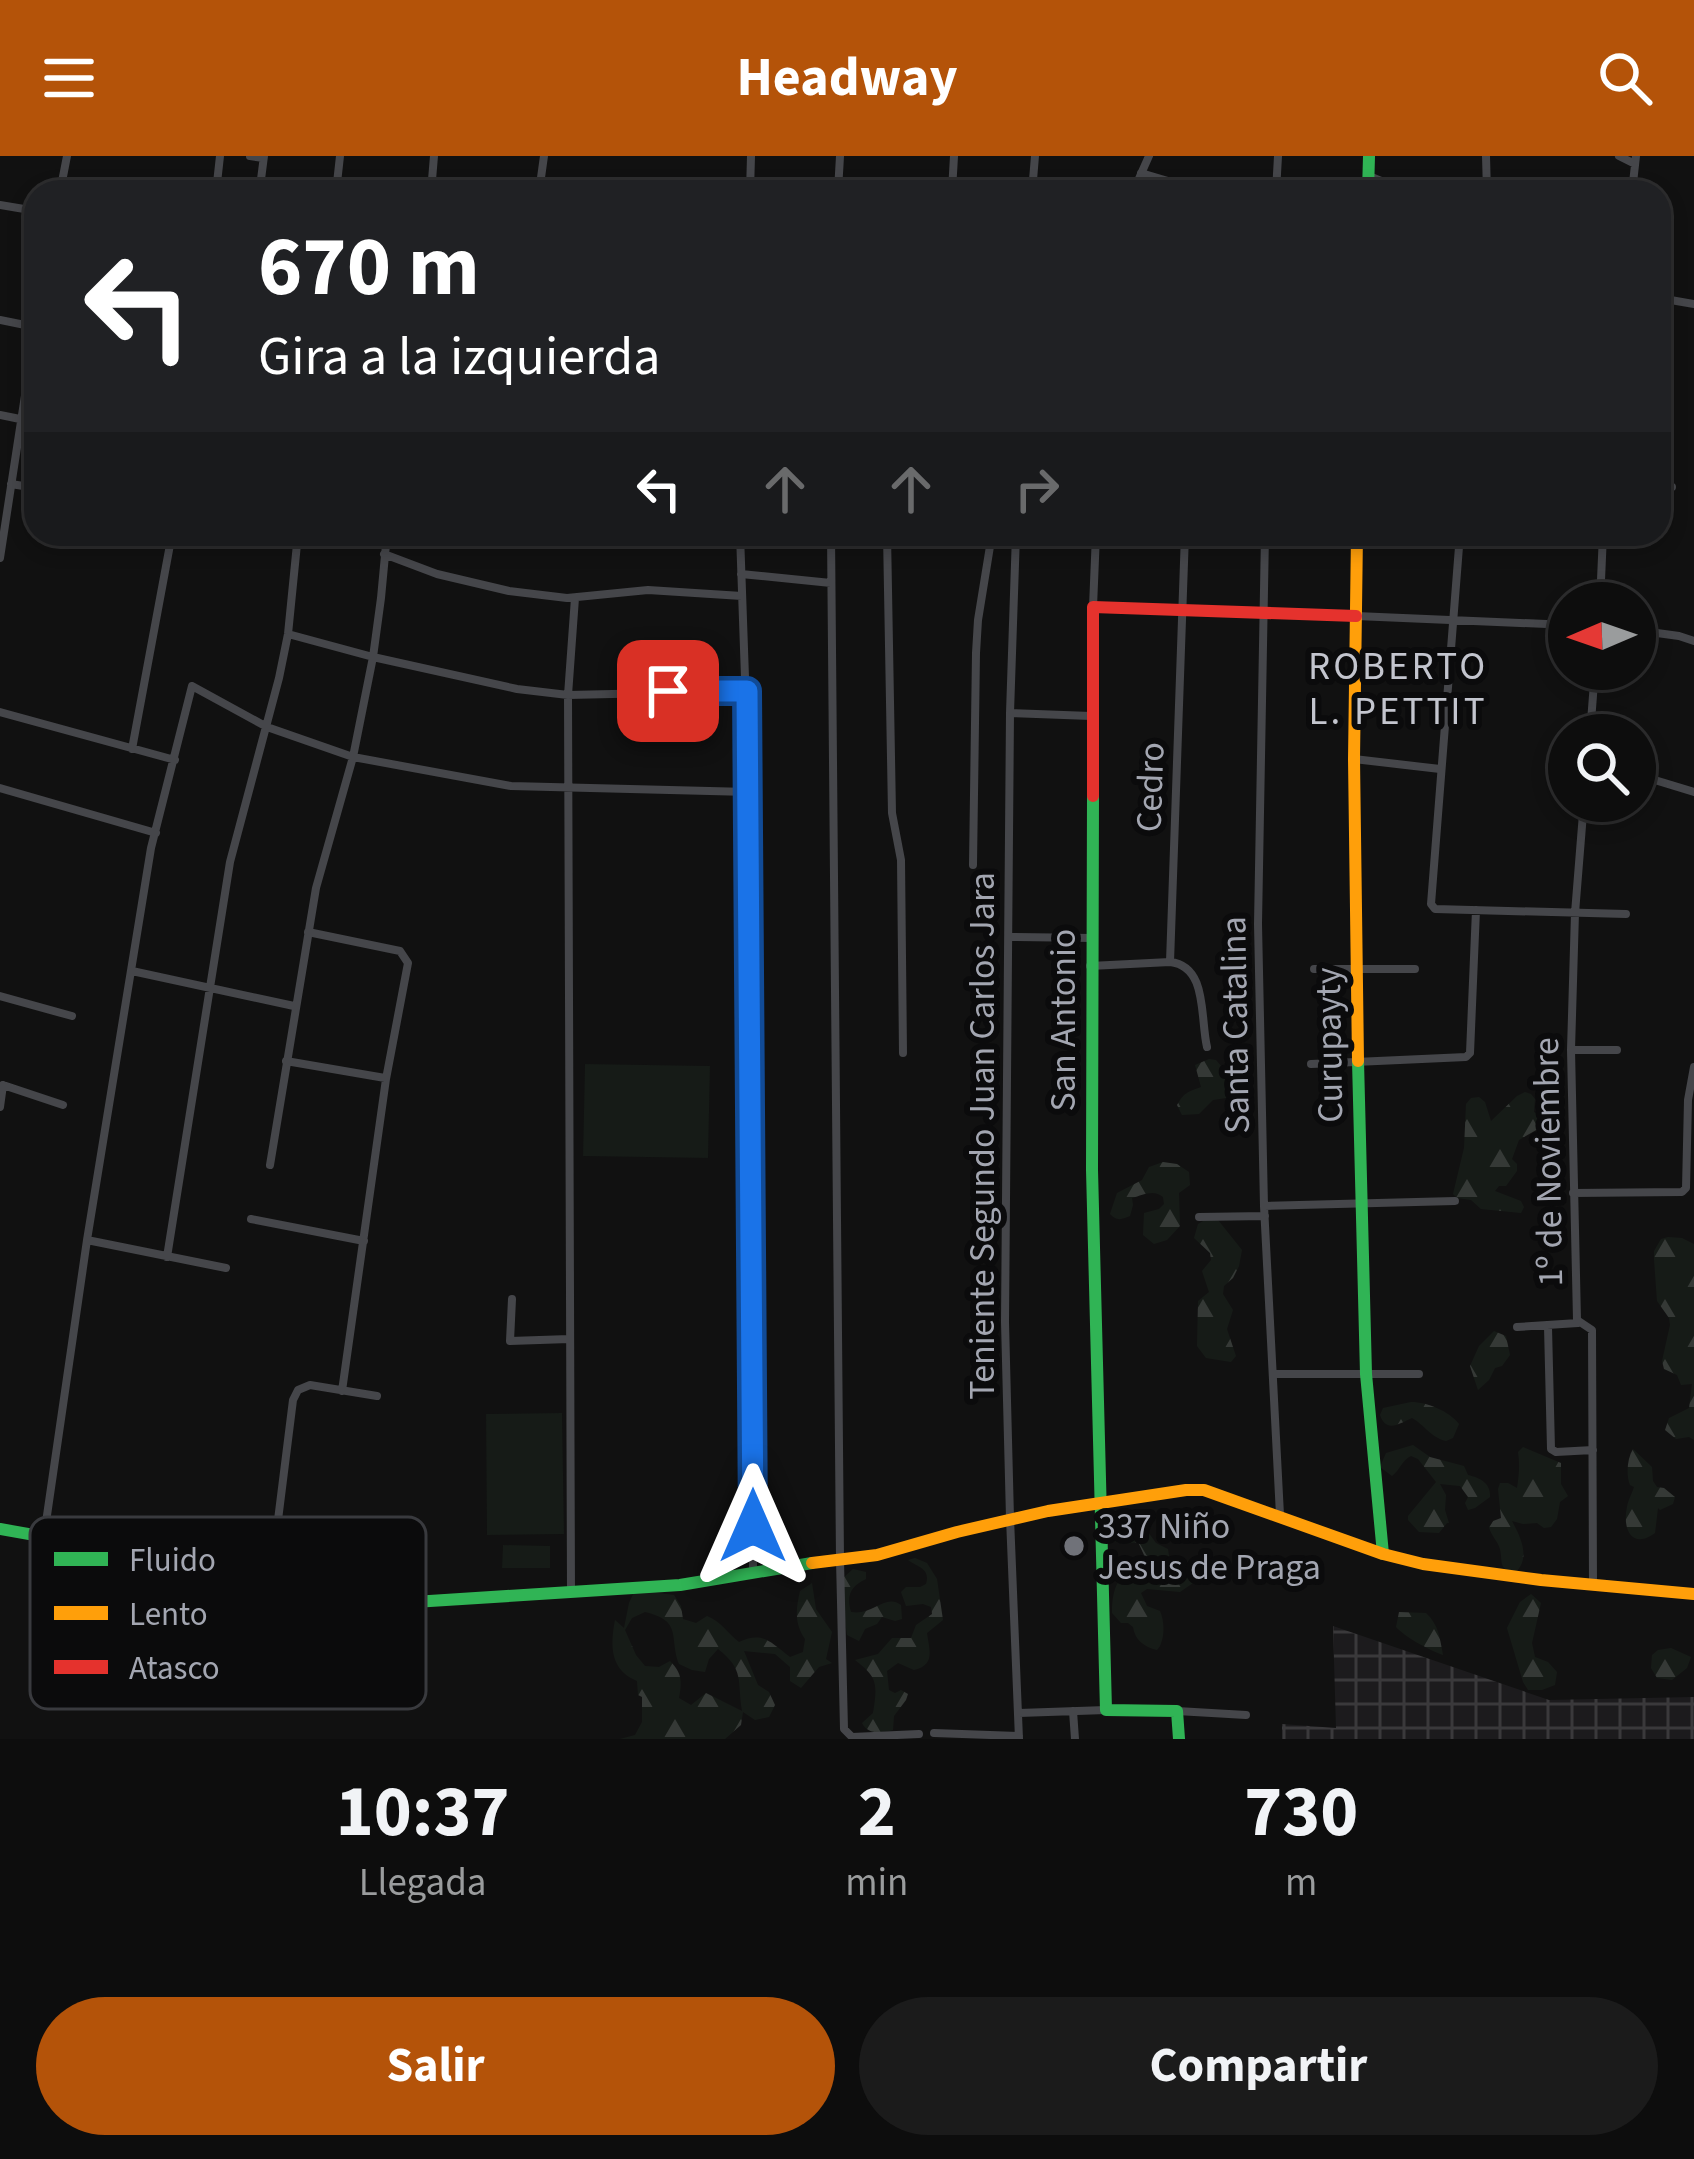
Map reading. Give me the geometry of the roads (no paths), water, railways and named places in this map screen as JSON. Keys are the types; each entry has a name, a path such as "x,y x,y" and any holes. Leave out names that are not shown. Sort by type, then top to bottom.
{"street":[{"path":"250,156 264,157"},
{"path":"1138,180 1149,156"},
{"path":"1369,156 1369,180"},
{"path":"1619,156 1635,160"},
{"path":"1141,173 1165,180"},
{"path":"1369,176 1379,180"},
{"path":"0,558 24,394"},
{"path":"0,415 20,419"},
{"path":"11,484 24,486"},
{"path":"132,749 170,546"},
{"path":"167,1257 230,862 288,634 297,546"},
{"path":"270,1165 316,888 353,757 373,657 385,546"},
{"path":"740,546 749,792 753,1571"},
{"path":"831,546 844,1729 852,1737 919,1734"},
{"path":"887,546 892,813 901,860 903,1053"},
{"path":"973,865 976,653 990,546"},
{"name":"Teniente Segundo Juan Carlos Jara","path":"1016,546 1006,1322 1019,1738"},
{"name":"San Antonio","path":"1096,546 1090,966 1106,1710"},
{"name":"Cedro","path":"1170,962 1185,546"},
{"name":"Santa Catalina","path":"1265,546 1258,924 1264,1210 1280,1515"},
{"name":"Curupayty","path":"1358,546 1354,759 1360,1204 1366,1374 1383,1554"},
{"path":"1459,546 1431,904 1435,909 1625,914"},
{"path":"1601,582 1603,546"},
{"path":"384,554 437,574 508,591 575,598 648,590 742,596"},
{"path":"741,574 831,583"},
{"path":"571,1593 568,694 575,598"},
{"path":"1093,607 1548,624"},
{"path":"1656,633 1694,641"},
{"path":"288,634 517,689 568,694 747,691"},
{"path":"47,1517 131,971 156,833 192,686 267,728 353,757 511,786 749,792"},
{"path":"0,712 175,760"},
{"path":"1010,713 1091,716"},
{"path":"1354,759 1440,769"},
{"path":"1656,780 1694,792"},
{"path":"0,788 156,833"},
{"name":"1º de Noviembre","path":"1582,822 1571,1050 1573,1193 1576,1320 1592,1330 1593,1585"},
{"path":"1311,1064 1462,1059 1470,1053 1476,910"},
{"path":"308,932 400,951 408,972 386,1078 342,1391"},
{"path":"1009,937 1092,938"},
{"path":"1090,966 1170,962 1187,966 1195,976 1207,1047"},
{"path":"1314,969 1414,968"},
{"path":"131,971 295,1006"},
{"path":"0,996 73,1016"},
{"path":"1571,1050 1617,1050"},
{"path":"286,1061 386,1078"},
{"path":"1573,1193 1678,1192 1686,1188 1688,1100 1694,1067"},
{"path":"0,1107 2,1085 63,1105"},
{"path":"1199,1216 1455,1201"},
{"path":"251,1219 364,1241"},
{"path":"87,1240 226,1268"},
{"path":"512,1299 510,1341 568,1339"},
{"path":"1516,1328 1579,1323"},
{"path":"1548,1327 1551,1449 1593,1450"},
{"path":"1274,1375 1419,1375"},
{"path":"278,1517 298,1390 310,1385 377,1396"},
{"path":"426,1600 680,1585 877,1555 1048,1510 1204,1490 1423,1564 1694,1594"},
{"path":"0,1529 30,1534"},
{"path":"1019,1713 1106,1710 1246,1715"},
{"path":"1073,1711 1075,1739"},
{"path":"1178,1711 1179,1739"},
{"path":"934,1733 1019,1738"}],"place":[{"name":"337 Niño Jesus de Praga","path":"1074,1546"}],"district":[{"name":"ROBERTO L. PETTIT","path":"1398,688"}]}
